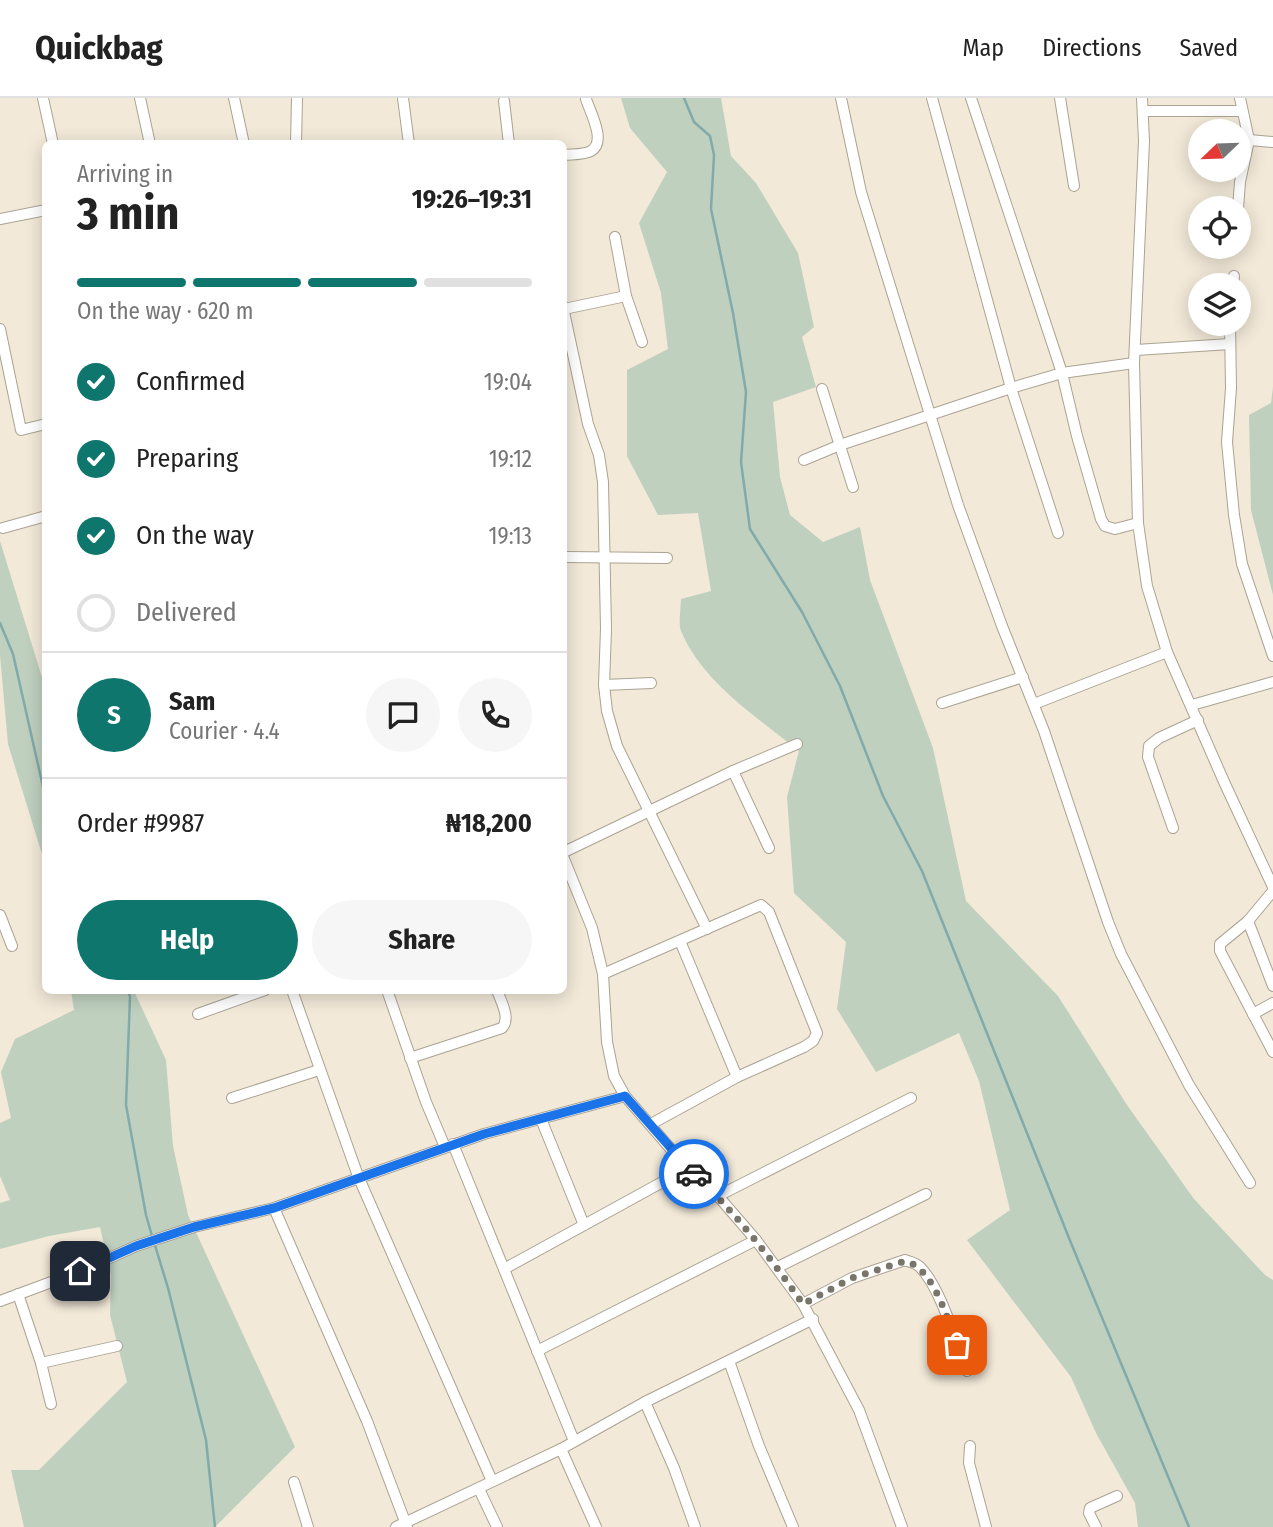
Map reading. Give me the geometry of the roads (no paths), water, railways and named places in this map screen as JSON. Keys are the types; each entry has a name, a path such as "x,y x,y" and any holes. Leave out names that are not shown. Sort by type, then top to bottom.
{"street":[{"path":"43,98 52,140"},
{"path":"140,98 149,140"},
{"path":"234,98 243,140"},
{"path":"296,140 297,98"},
{"path":"403,98 408,140"},
{"path":"841,98 860,192 966,526 1034,704 1108,922 1121,954 1189,1085 1250,1183"},
{"path":"932,98 1011,388 1058,533"},
{"path":"971,98 1062,373 1101,519 1105,526 1115,529 1138,523"},
{"path":"1060,98 1074,186"},
{"path":"1142,98 1134,363 1138,523 1147,586 1167,652 1273,889 1248,921 1220,944 1220,951 1273,1052"},
{"path":"1240,98 1244,119"},
{"path":"567,155 588,153 594,150 598,142 586,99"},
{"path":"504,101 509,140"},
{"path":"1143,111 1242,111"},
{"path":"1251,140 1273,142"},
{"path":"0,219 42,211"},
{"path":"615,237 626,296 642,342"},
{"path":"567,310 626,296"},
{"path":"567,325 588,424 599,455 603,482 606,629 604,685 607,711 617,746 707,929"},
{"path":"0,329 21,430 42,425"},
{"path":"1230,336 1231,388 1227,442 1234,515 1242,564 1273,656"},
{"path":"1136,350 1230,344"},
{"path":"804,460 839,445 1062,373 1134,363"},
{"path":"822,389 853,487"},
{"path":"3,528 42,517"},
{"path":"567,557 667,558"},
{"path":"1034,704 1167,652"},
{"path":"942,703 1023,677"},
{"path":"1192,705 1273,682"},
{"path":"604,685 650,683"},
{"path":"1173,828 1148,757 1149,746 1159,738 1198,720"},
{"path":"567,851 733,771 797,744"},
{"path":"733,771 769,848"},
{"path":"567,866 592,928 603,974 607,1042 614,1076 625,1096 756,1240 813,1319 859,1410 902,1527"},
{"path":"603,974 761,905 769,912 817,1033 813,1041 804,1047 737,1077 651,1124"},
{"path":"0,915 12,946"},
{"path":"1248,921 1273,985"},
{"path":"680,941 737,1077"},
{"path":"198,1014 254,994"},
{"path":"293,994 358,1177 492,1481"},
{"path":"388,994 410,1058 504,1269 574,1441"},
{"path":"410,1058 502,1028 506,1024 506,1016 498,994"},
{"path":"1253,1014 1273,1003"},
{"path":"232,1098 319,1070"},
{"path":"0,1300 80,1271 136,1246 194,1227 274,1208 449,1145 625,1096"},
{"path":"718,1196 911,1098"},
{"path":"541,1119 584,1225"},
{"path":"504,1269 688,1168"},
{"path":"778,1267 926,1194"},
{"path":"274,1208 331,1334 407,1524"},
{"path":"537,1351 756,1240"},
{"path":"803,1304 852,1278 905,1261 914,1263 931,1283 967,1371"},
{"path":"18,1294 41,1363 51,1404"},
{"path":"396,1527 561,1449 645,1402 813,1319"},
{"path":"41,1363 117,1346"},
{"path":"729,1361 759,1446 793,1527"},
{"path":"645,1402 674,1468 695,1527"},
{"path":"970,1446 969,1462 986,1527"},
{"path":"561,1449 596,1527"},
{"path":"294,1482 307,1527"},
{"path":"480,1489 497,1527"},
{"path":"1096,1527 1089,1513 1090,1508 1117,1496"}],"waterway":[{"path":"684,98 694,122 710,136 714,155 711,209 746,392 741,462 750,529 802,612 840,686 883,796 922,871 1071,1243 1189,1527"},
{"path":"0,623 13,654 42,782"},
{"path":"129,994 126,1105 152,1236"},
{"path":"154,1242 206,1440 215,1527"}]}
